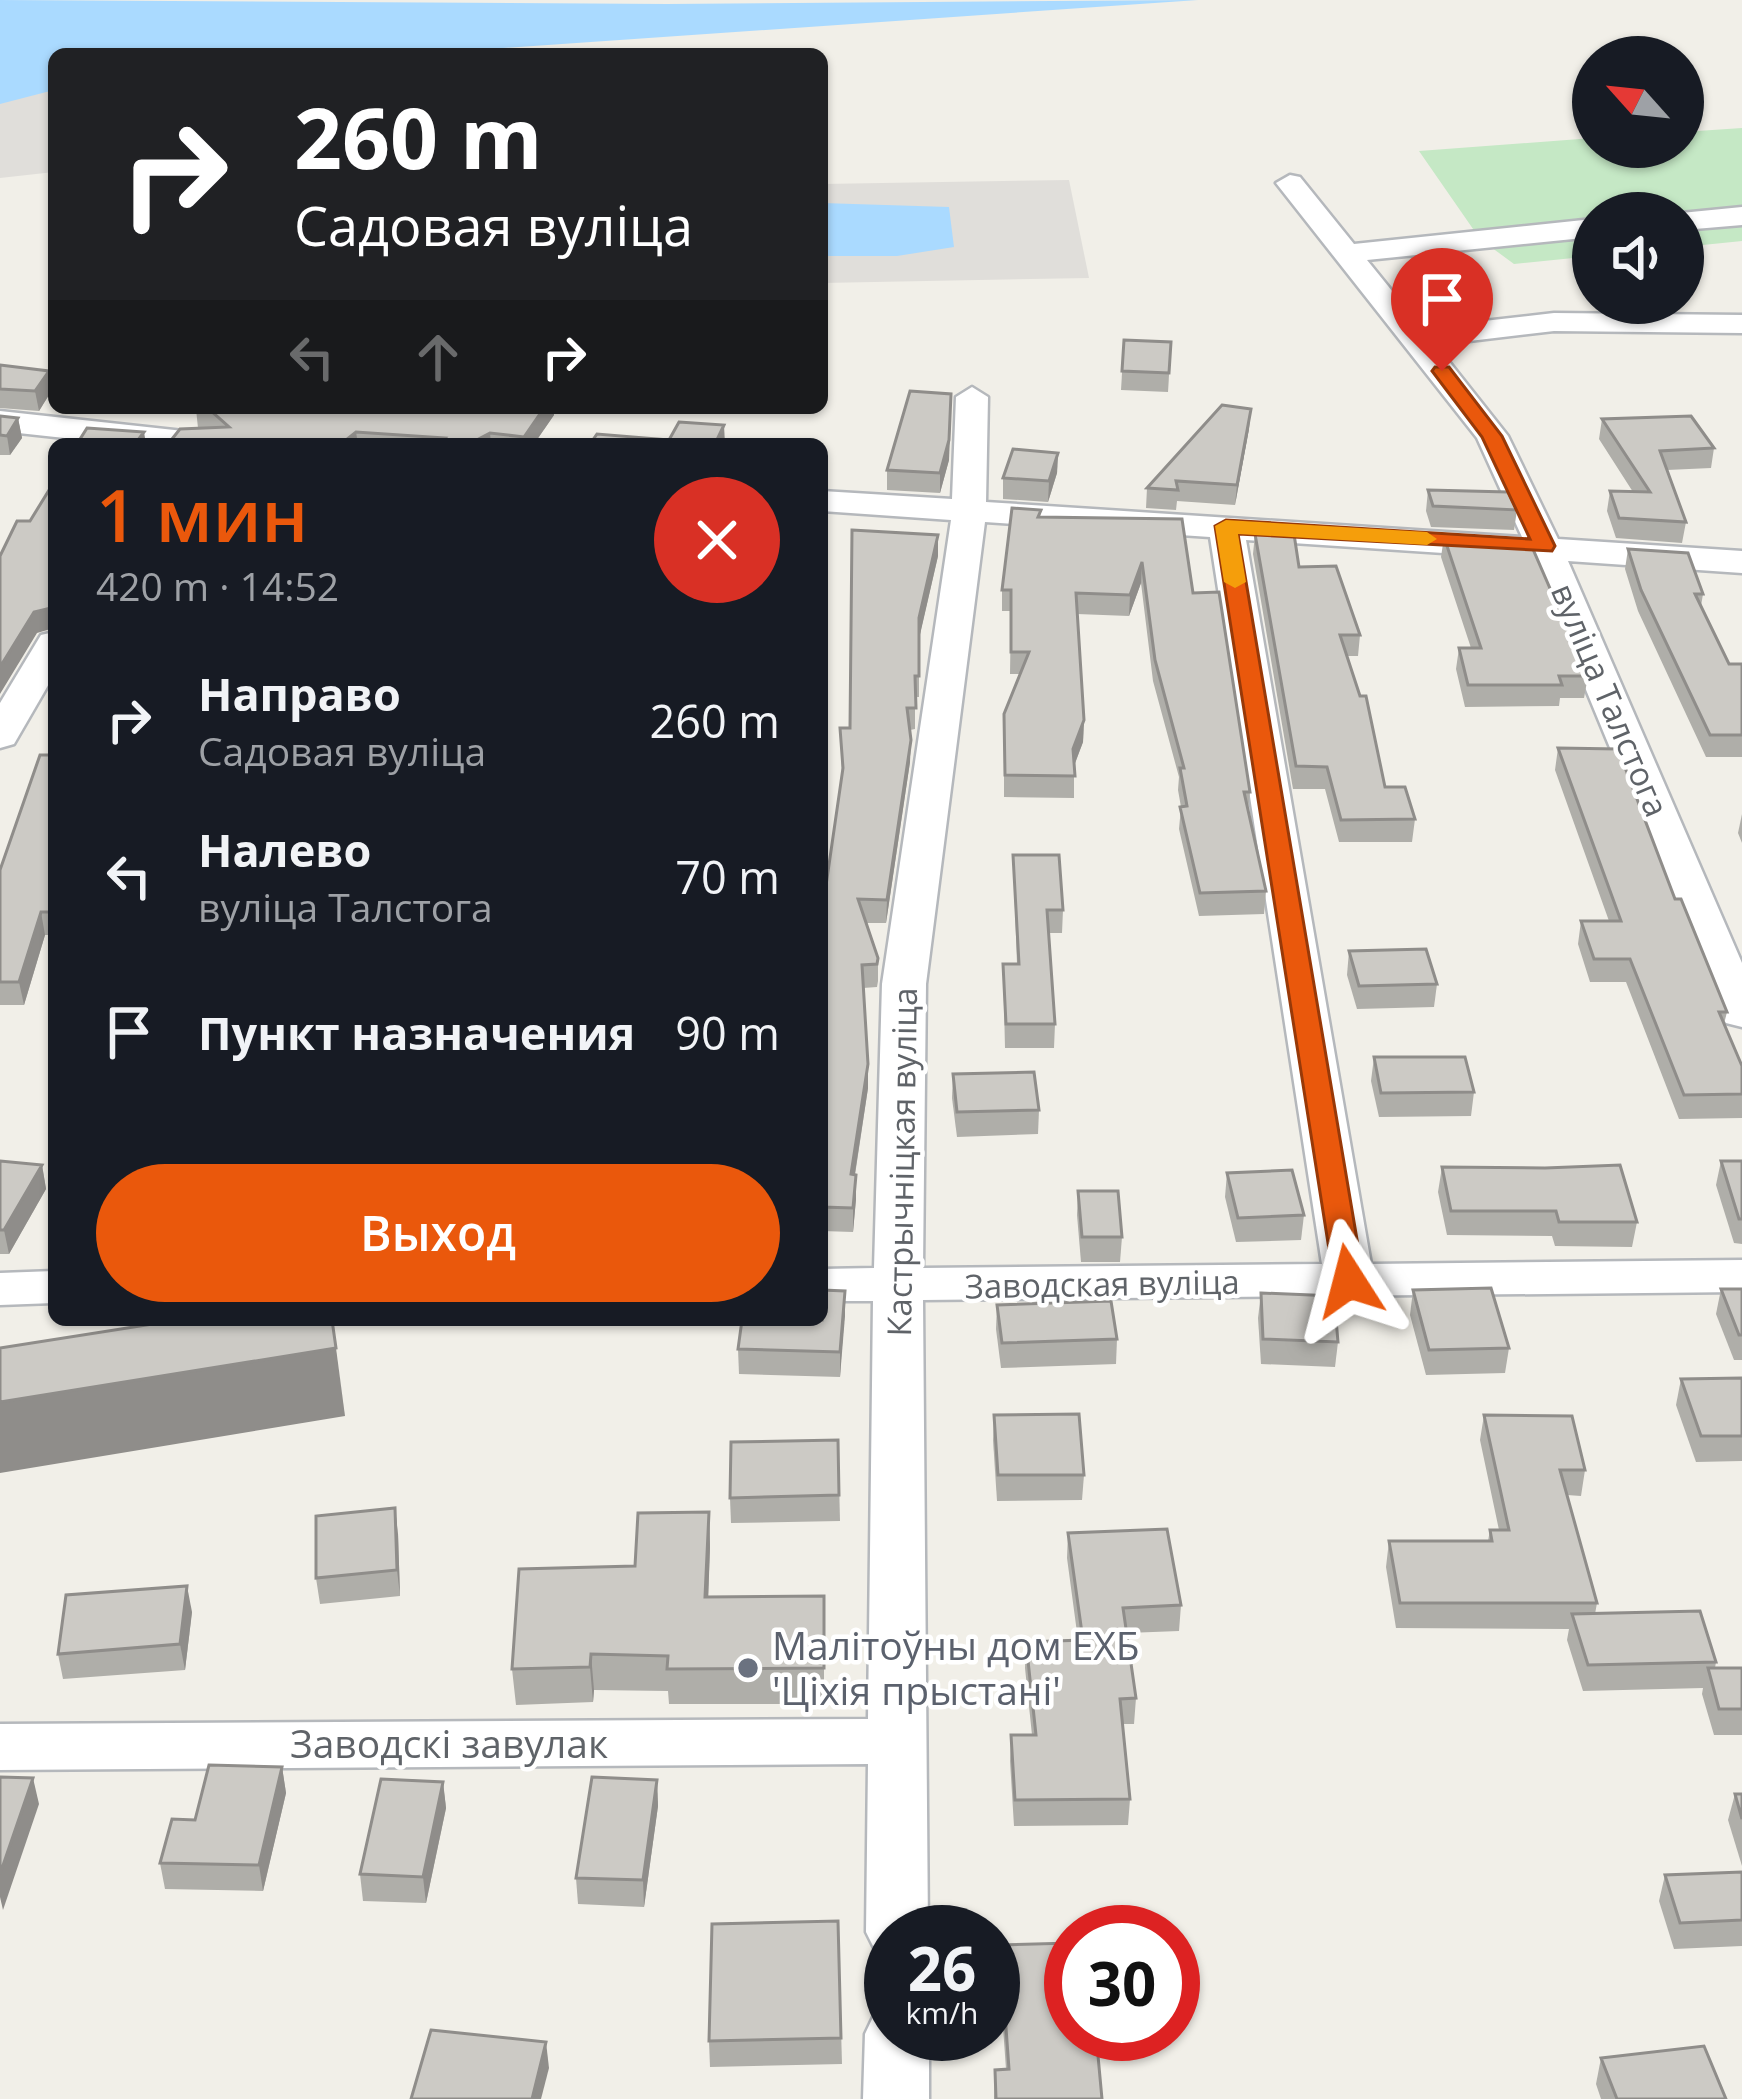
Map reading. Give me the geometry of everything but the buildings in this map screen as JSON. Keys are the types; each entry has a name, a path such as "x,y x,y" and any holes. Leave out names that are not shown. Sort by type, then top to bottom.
{"street":[{"name":"вуліца Талстога","path":"1290,183 1342,254 1417,338 1492,436 1544,546 1742,1014"},
{"path":"1704,219 1742,216"},
{"path":"1342,254 1572,230"},
{"path":"1417,338 1554,322 1742,324"},
{"name":"Кастрычніцкая вуліца","path":"897,1905 898,1287 904,984 969,513 972,397"},
{"path":"0,421 137,438"},
{"path":"828,501 1742,562"},
{"path":"1226,526 1349,1281"},
{"path":"0,736 48,653"},
{"name":"Заводская вуліца","path":"828,1285 1742,1276"},
{"path":"0,1289 48,1287"},
{"name":"Заводскі завулак","path":"0,1748 899,1741"},
{"path":"896,2099 897,2061"}],"shaded area":[{"path":"0,78 48,78 48,173 0,178"},
{"path":"1069,180 1089,278 828,283 828,184"}],"green space":[{"path":"1742,128 1742,241 1704,245 1704,192 1572,192 1572,258 1514,264 1480,239 1419,151 1572,140 1572,168 1704,168 1704,131"}],"water":[{"path":"0,0 667,4 1198,0 503,48 48,48 48,92 0,104"},
{"path":"828,203 949,207 954,247 897,256 828,256"}],"slow traffic":[{"path":"1235,582 1226,526 1427,539"}],"place":[{"name":"Малітоўны дом ЕХБ 'Ціхія прыстані'","path":"748,1668"}],"route":[{"path":"1349,1281 1226,526 1544,546 1492,436 1442,371"}]}
